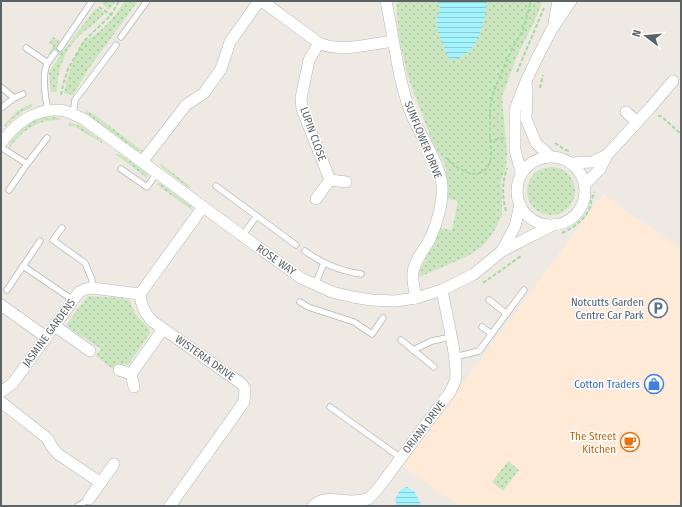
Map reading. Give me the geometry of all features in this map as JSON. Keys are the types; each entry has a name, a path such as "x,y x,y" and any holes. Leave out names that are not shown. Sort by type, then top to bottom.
{"street":[{"path":"142,162 186,106 204,93 222,70 230,42 260,1 319,43 327,47 339,48 393,41"},
{"name":"SUNFLOWER DRIVE","path":"386,1 398,68 406,99 415,122 438,169 442,186 440,206 434,229 414,266 413,274 416,298"},
{"path":"521,172 515,150 515,109 527,79 552,30 571,1"},
{"path":"552,30 558,4"},
{"name":"LUPIN CLOSE","path":"319,43 309,60 301,98 302,109 330,180"},
{"path":"527,79 526,119 536,143 550,156"},
{"path":"584,185 600,169 607,155 673,81"},
{"name":"ROSE WAY","path":"3,137 25,118 48,110 65,111 73,114 85,120 301,278 332,292 372,300 395,302 416,298 442,290 474,274 502,251 553,225"},
{"path":"626,112 637,122"},
{"path":"572,163 592,162 607,155"},
{"path":"550,156 562,158 572,163 582,176 584,185 583,203 577,213 568,221 553,225 540,224 530,218 520,205 516,195 517,183 521,172 530,163 538,158 550,156"},
{"path":"316,198 330,180 346,182"},
{"name":"ROSE WAY","path":"502,251 515,226 520,205"},
{"path":"92,288 140,294 203,207"},
{"name":"JASMINE GARDENS","path":"1,392 13,383 79,292 92,288"},
{"name":"ORIANA DRIVE","path":"314,506 315,504 324,500 334,499 370,503 377,490 450,392 456,380 457,373 442,290"},
{"name":"WISTERIA DRIVE","path":"140,294 142,305 146,314 152,321 242,384 245,389 244,402 170,506"},
{"path":"1,305 46,337"},
{"path":"55,326 90,351"},
{"path":"134,387 132,374 163,329"},
{"path":"119,370 132,374"},
{"path":"1,402 47,438 58,454 101,483"},
{"path":"89,499 114,464"}],"lane":[{"path":"60,48 92,1"},
{"path":"121,37 147,1"},
{"path":"73,114 75,100 116,45"},
{"path":"26,48 48,63"},
{"path":"48,110 45,97 46,70 48,63 55,53"},
{"path":"1,87 14,98"},
{"path":"1,108 14,98 23,94"},
{"path":"9,190 47,138"},
{"path":"1,147 27,164"},
{"path":"121,169 147,187 157,173"},
{"path":"216,186 256,217 296,245"},
{"path":"242,236 256,217"},
{"path":"62,228 53,240 84,263 92,280 92,288"},
{"path":"7,290 40,241"},
{"path":"305,251 324,263 349,272 361,274"},
{"path":"316,285 324,263"},
{"path":"23,266 73,300"},
{"path":"455,357 480,351 524,290"},
{"path":"488,300 507,314"},
{"path":"300,302 308,307 354,322 372,334 383,318"},
{"path":"482,327 492,334"},
{"path":"413,350 432,341 451,337"},
{"path":"401,340 434,367"},
{"path":"330,407 401,458"},
{"path":"78,506 89,499"}],"path":[{"path":"92,1 111,15"},
{"path":"62,95 63,85 68,69 84,41 111,15 119,1"},
{"path":"443,153 451,163 462,170 475,174 484,172 489,164 490,108 493,93 512,49 523,30 531,1"},
{"path":"656,116 661,116 681,134"},
{"path":"490,141 509,137"},
{"path":"486,282 522,255"}],"shaded area":[{"path":"603,194 681,249 681,506 459,506 402,466"}],"green space":[{"path":"116,1 109,10 101,2"},
{"path":"124,1 138,1 89,68 73,95 64,93 78,51 86,40 100,31 108,23"},
{"path":"396,1 543,1 517,56 502,96 507,153 506,166 501,181 502,215 493,233 483,246 466,257 419,277 421,268 441,228 452,230 458,201 447,199 446,167 432,141 408,77 399,38"},
{"path":"96,8 105,13 72,44 62,63 58,77 57,92 51,92 49,72 60,56 54,51 48,55 53,46 49,43 53,37 59,41 57,47 63,51"},
{"path":"33,103 32,107 21,113 6,126 3,126 17,111"},
{"path":"86,110 95,115 144,152 137,151 86,114"},
{"path":"54,117 61,118 60,120 45,121 32,127 20,135 10,147 9,144 18,133 28,125 39,119"},
{"path":"69,122 83,127 102,141 102,143 75,127 68,125"},
{"path":"115,154 120,154 148,174 147,178"},
{"path":"160,163 191,187 189,188 161,167"},
{"path":"551,167 560,169 568,174 573,182 575,191 573,200 568,208 560,213 551,215 542,213 534,208 529,200 527,191 529,182 534,174 542,169"},
{"path":"160,183 191,206 193,211 156,184"},
{"path":"88,296 121,298 130,301 137,315 146,324 150,333 128,365 117,364 114,370 96,356 101,349 66,326"},
{"path":"508,461 519,470 503,491 492,482"}],"water":[{"path":"436,1 487,1 484,20 477,39 466,54 458,58 449,59 438,32 436,20 441,9"},
{"path":"407,487 414,491 422,506 397,506 395,499 401,489"}],"place":[{"name":"Notcutts Garden Centre Car Park","path":"658,308"},
{"name":"Cotton Traders","path":"654,384"},
{"name":"The Street Kitchen","path":"630,442"}]}
